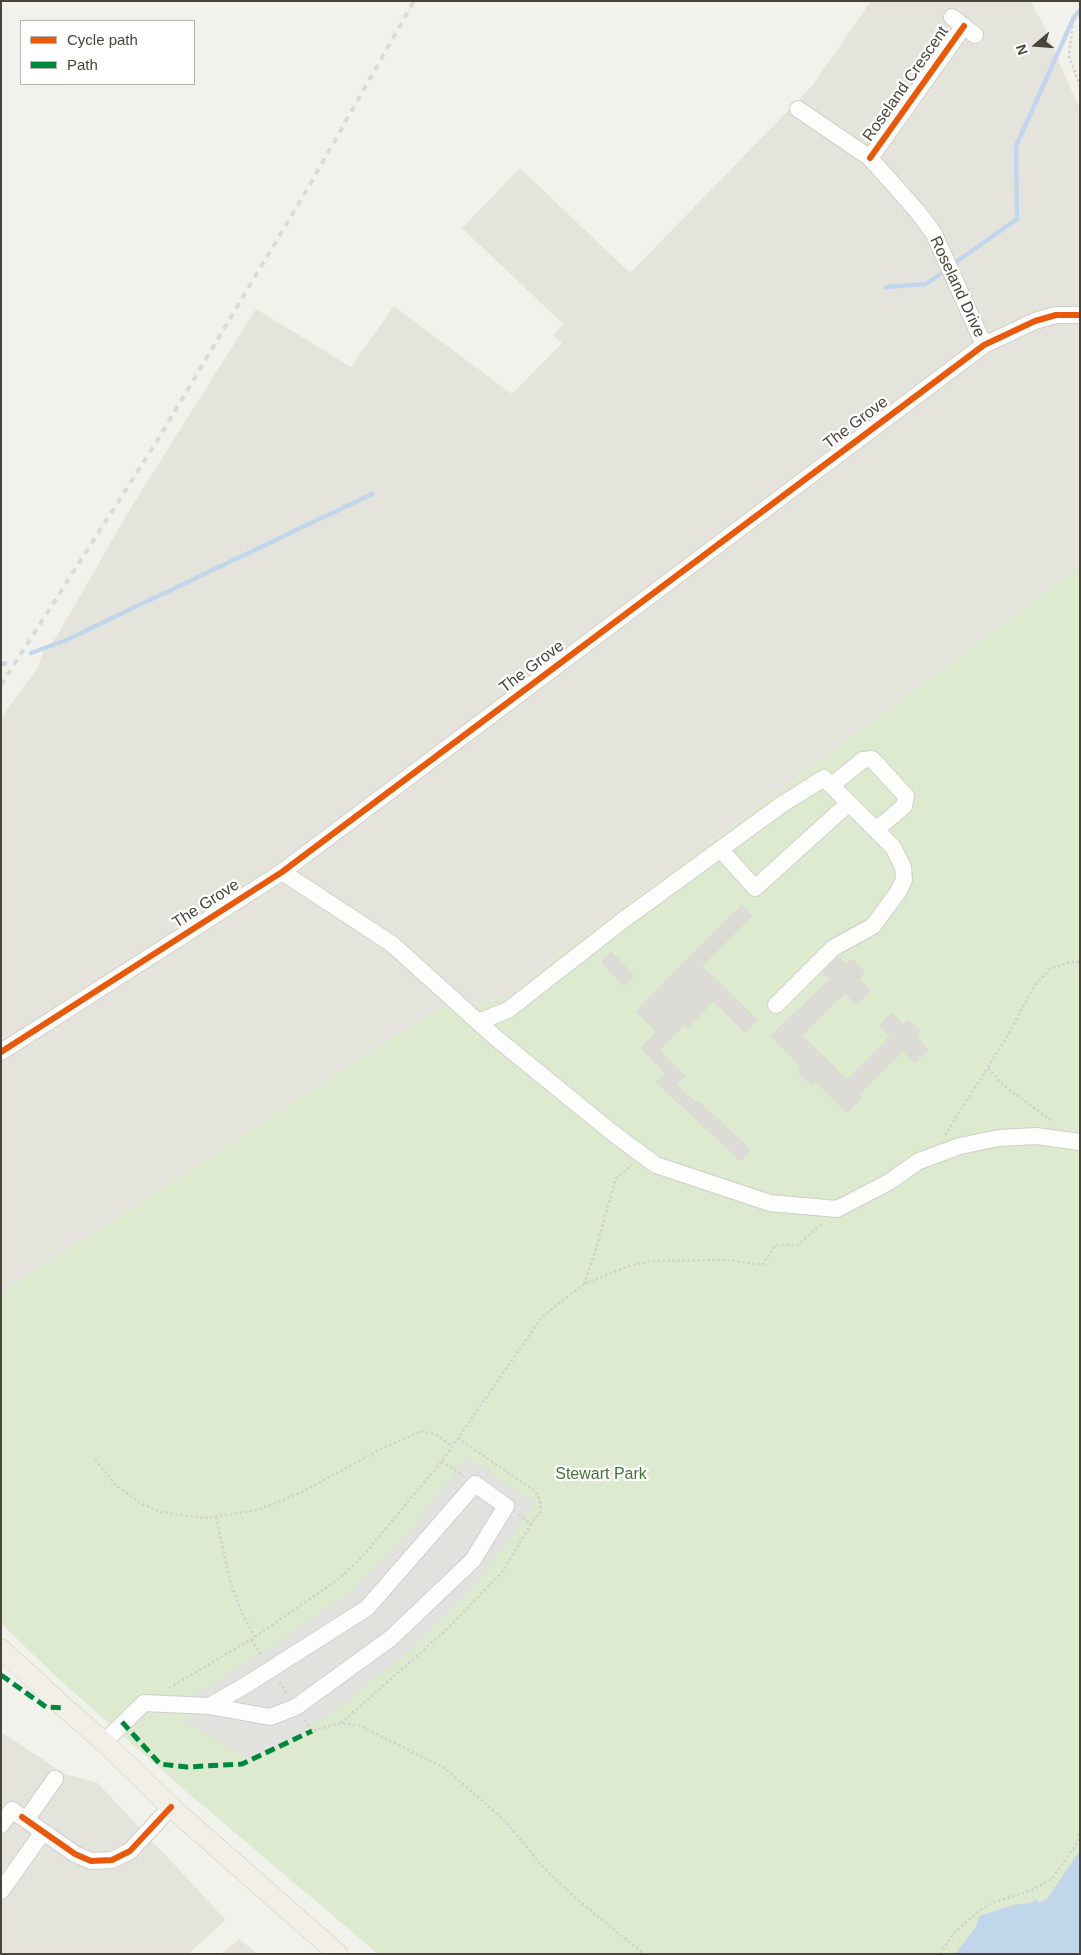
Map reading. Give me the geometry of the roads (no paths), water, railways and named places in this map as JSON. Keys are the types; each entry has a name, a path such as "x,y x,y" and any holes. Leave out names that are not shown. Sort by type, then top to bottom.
{"main road":[{"path":"1,1648 64,1708 104,1742 171,1807 338,1954"}],"street":[{"name":"Roseland Crescent","path":"870,158 964,26"},
{"name":"Roseland Drive","path":"798,109 870,158 917,211 934,234 984,345"},
{"name":"The Grove","path":"1,1052 282,872 984,345 1035,320 1056,315 1080,315"},
{"path":"832,785 863,760 872,759 906,796 904,806 876,830"},
{"path":"478,1022 508,1010 622,922 781,805 824,778 893,847 903,867 904,880 898,892 873,926 834,948 776,1006"},
{"path":"720,850 755,888 849,803"},
{"path":"282,872 392,944 478,1022 614,1134 656,1165 770,1203 837,1209 889,1182 919,1161 960,1146 999,1138 1036,1136 1080,1142"},
{"path":"104,1742 144,1703 209,1706 270,1717 296,1707 391,1638 473,1560 506,1506 474,1484 367,1608 246,1685 209,1706"},
{"path":"24,1819 55,1779"},
{"path":"1,1825 12,1810 74,1854 91,1861 112,1860 130,1851 171,1807"},
{"path":"1,1891 43,1832"}],"water":[{"path":"1080,1850 1080,1954 955,1954 976,1927 979,1916 1014,1905 1031,1903 1036,1899 1039,1903 1047,1899"}],"waterway":[{"path":"952,265 1017,219 1016,146 1074,17 1080,10"},
{"path":"886,287 926,284 946,270"},
{"path":"31,653 64,641 372,494"},
{"path":"1,665 5,663"}],"railway":[{"path":"1,685 157,441 305,193 414,1"}],"park label":[{"name":"Stewart Park","path":"601,1475"}]}
